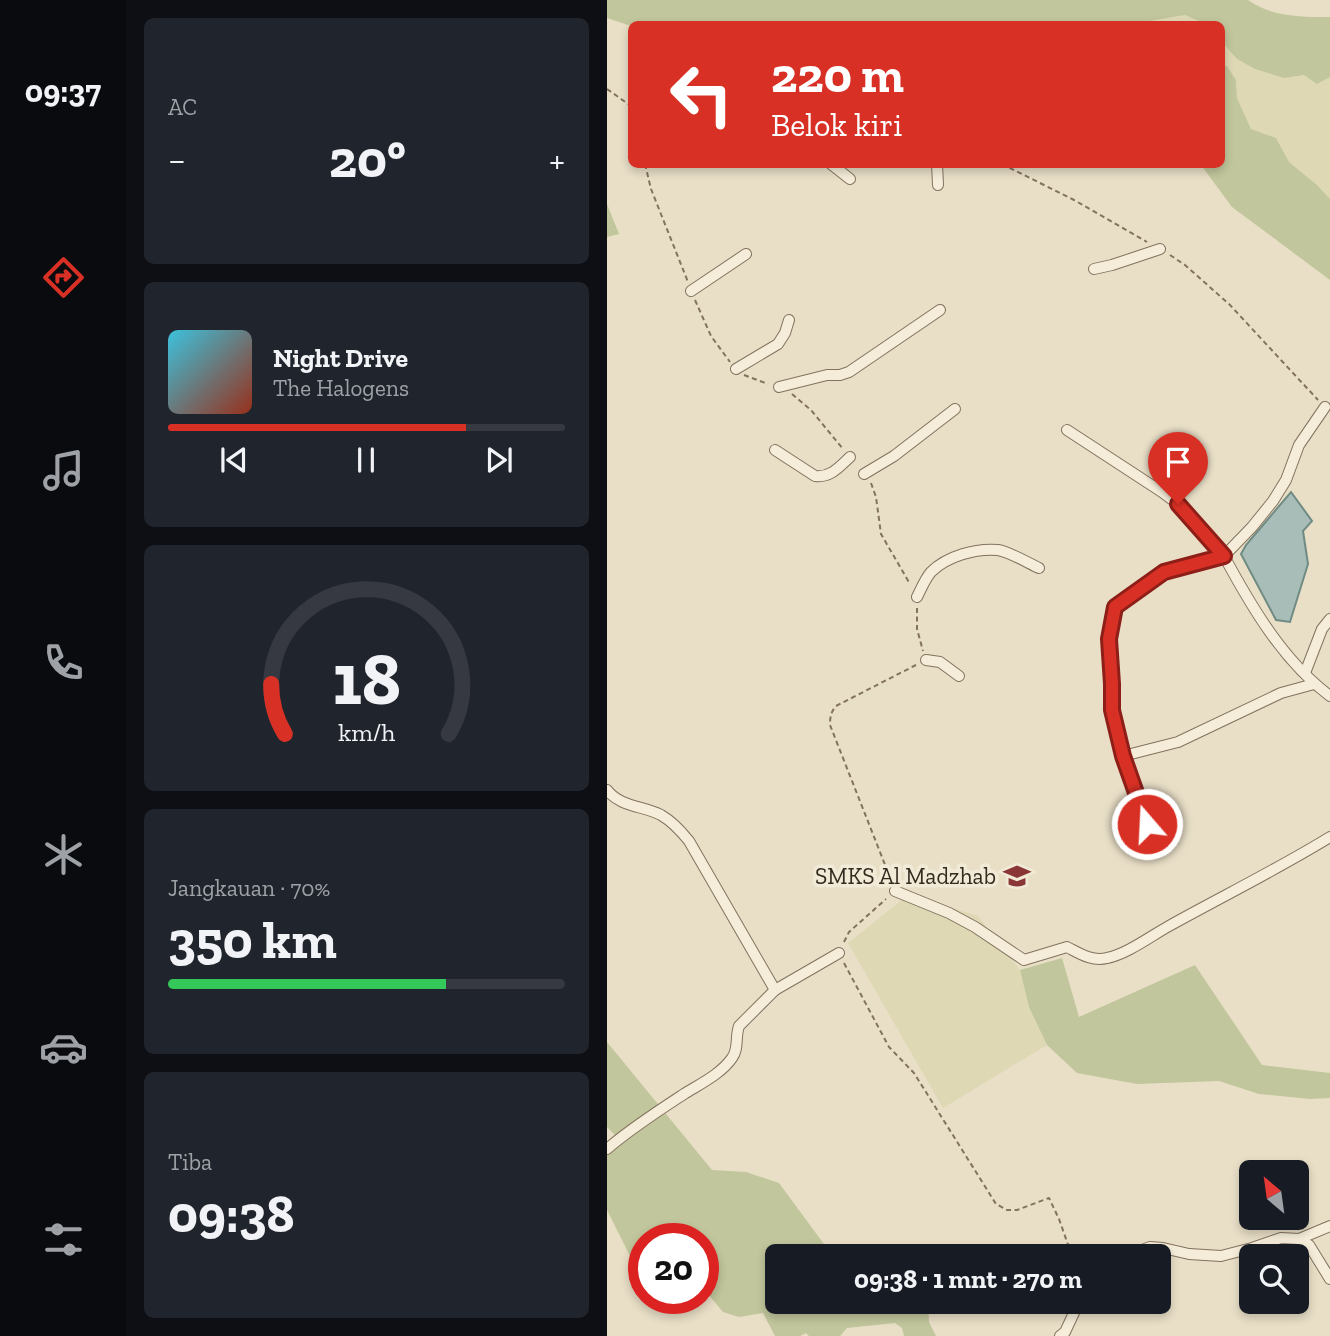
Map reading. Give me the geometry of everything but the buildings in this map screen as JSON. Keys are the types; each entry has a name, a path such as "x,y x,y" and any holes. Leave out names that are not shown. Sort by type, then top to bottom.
{"street":[{"path":"836,168 850,179"},
{"path":"937,168 938,185"},
{"path":"1093,269 1160,249"},
{"path":"691,290 746,254"},
{"path":"779,387 849,372 940,310"},
{"path":"736,369 778,344 790,320"},
{"path":"1147,824 1123,756 1112,710 1109,639 1115,607 1164,572 1224,556 1273,501 1286,480 1299,445 1325,407"},
{"path":"864,474 894,456 955,409"},
{"path":"1067,430 1178,504 1224,556 1250,604 1277,642 1314,684 1330,696"},
{"path":"775,450 820,477 832,474 850,457"},
{"path":"917,597 929,574 942,563 979,551 1001,550 1039,568"},
{"path":"1305,674 1322,629 1330,619"},
{"path":"925,660 940,662 959,676"},
{"path":"1123,756 1178,742 1281,693 1314,684"},
{"path":"607,790 623,802 659,814 675,824 689,841 775,990"},
{"path":"895,891 949,913 1024,960 1067,947 1091,959 1107,959 1142,943 1330,837"},
{"path":"607,1149 675,1099 721,1070 736,1052 739,1026 775,990 839,953"},
{"path":"1171,1250 1221,1256 1281,1238 1299,1239 1330,1226"},
{"path":"1299,1239 1309,1245 1330,1279"},
{"path":"1060,1336 1065,1332 1073,1314"}],"path":[{"path":"607,89 628,104"},
{"path":"646,168 651,189 691,290 711,336 726,358 746,377 779,387 795,396 811,410 850,457"},
{"path":"1010,168 1074,200 1185,265 1230,305 1325,407"},
{"path":"864,474 876,497 881,534 917,597 917,629 925,660 832,710 830,725 895,891 849,932 839,953 889,1047 914,1073 996,1204 1007,1210 1017,1210 1049,1198 1068,1244"}],"shaded area":[{"path":"1185,15 1198,21 1149,21"},
{"path":"1225,46 1237,59 1284,78 1304,75 1317,84 1330,77 1330,199 1289,162 1276,138 1251,129 1237,98 1236,80 1227,66"},
{"path":"909,894 978,916 1020,970 1029,1007 1047,1045 943,1108 848,943"}],"green space":[{"path":"607,0 1248,0 1277,13 1330,17 1330,77 1317,84 1304,75 1284,78 1255,69 1237,59 1225,46 1225,21 1198,21 1185,15 1150,21 628,21 628,25 607,18"},
{"path":"1225,66 1236,80 1237,98 1251,129 1276,138 1289,162 1330,199 1330,280 1232,207 1203,168 1225,168"},
{"path":"607,204 619,234 607,237"},
{"path":"1062,958 1079,1017 1195,965 1262,1065 1330,1073 1330,1098 1310,1099 1259,1094 1219,1081 1137,1084 1077,1073 1047,1045 1029,1007 1020,970"},
{"path":"607,1042 712,1170 746,1172 779,1183 824,1244 765,1244 765,1314 929,1314 929,1322 936,1336 904,1336 902,1328 895,1323 847,1328 840,1336 809,1336 806,1333 800,1336 775,1336 763,1313 739,1317 723,1312 719,1307 719,1223 628,1223 628,1252 607,1210 607,1151 619,1139 607,1127"}],"water":[{"path":"1291,492 1312,521 1303,531 1308,564 1290,622 1276,620 1241,554"}],"place":[{"name":"SMKS Al Madzhab","path":"1017,876"}],"route":[{"path":"1147,824 1123,756 1112,710 1109,639 1115,607 1134,593 1164,572 1224,556 1178,504"}]}
